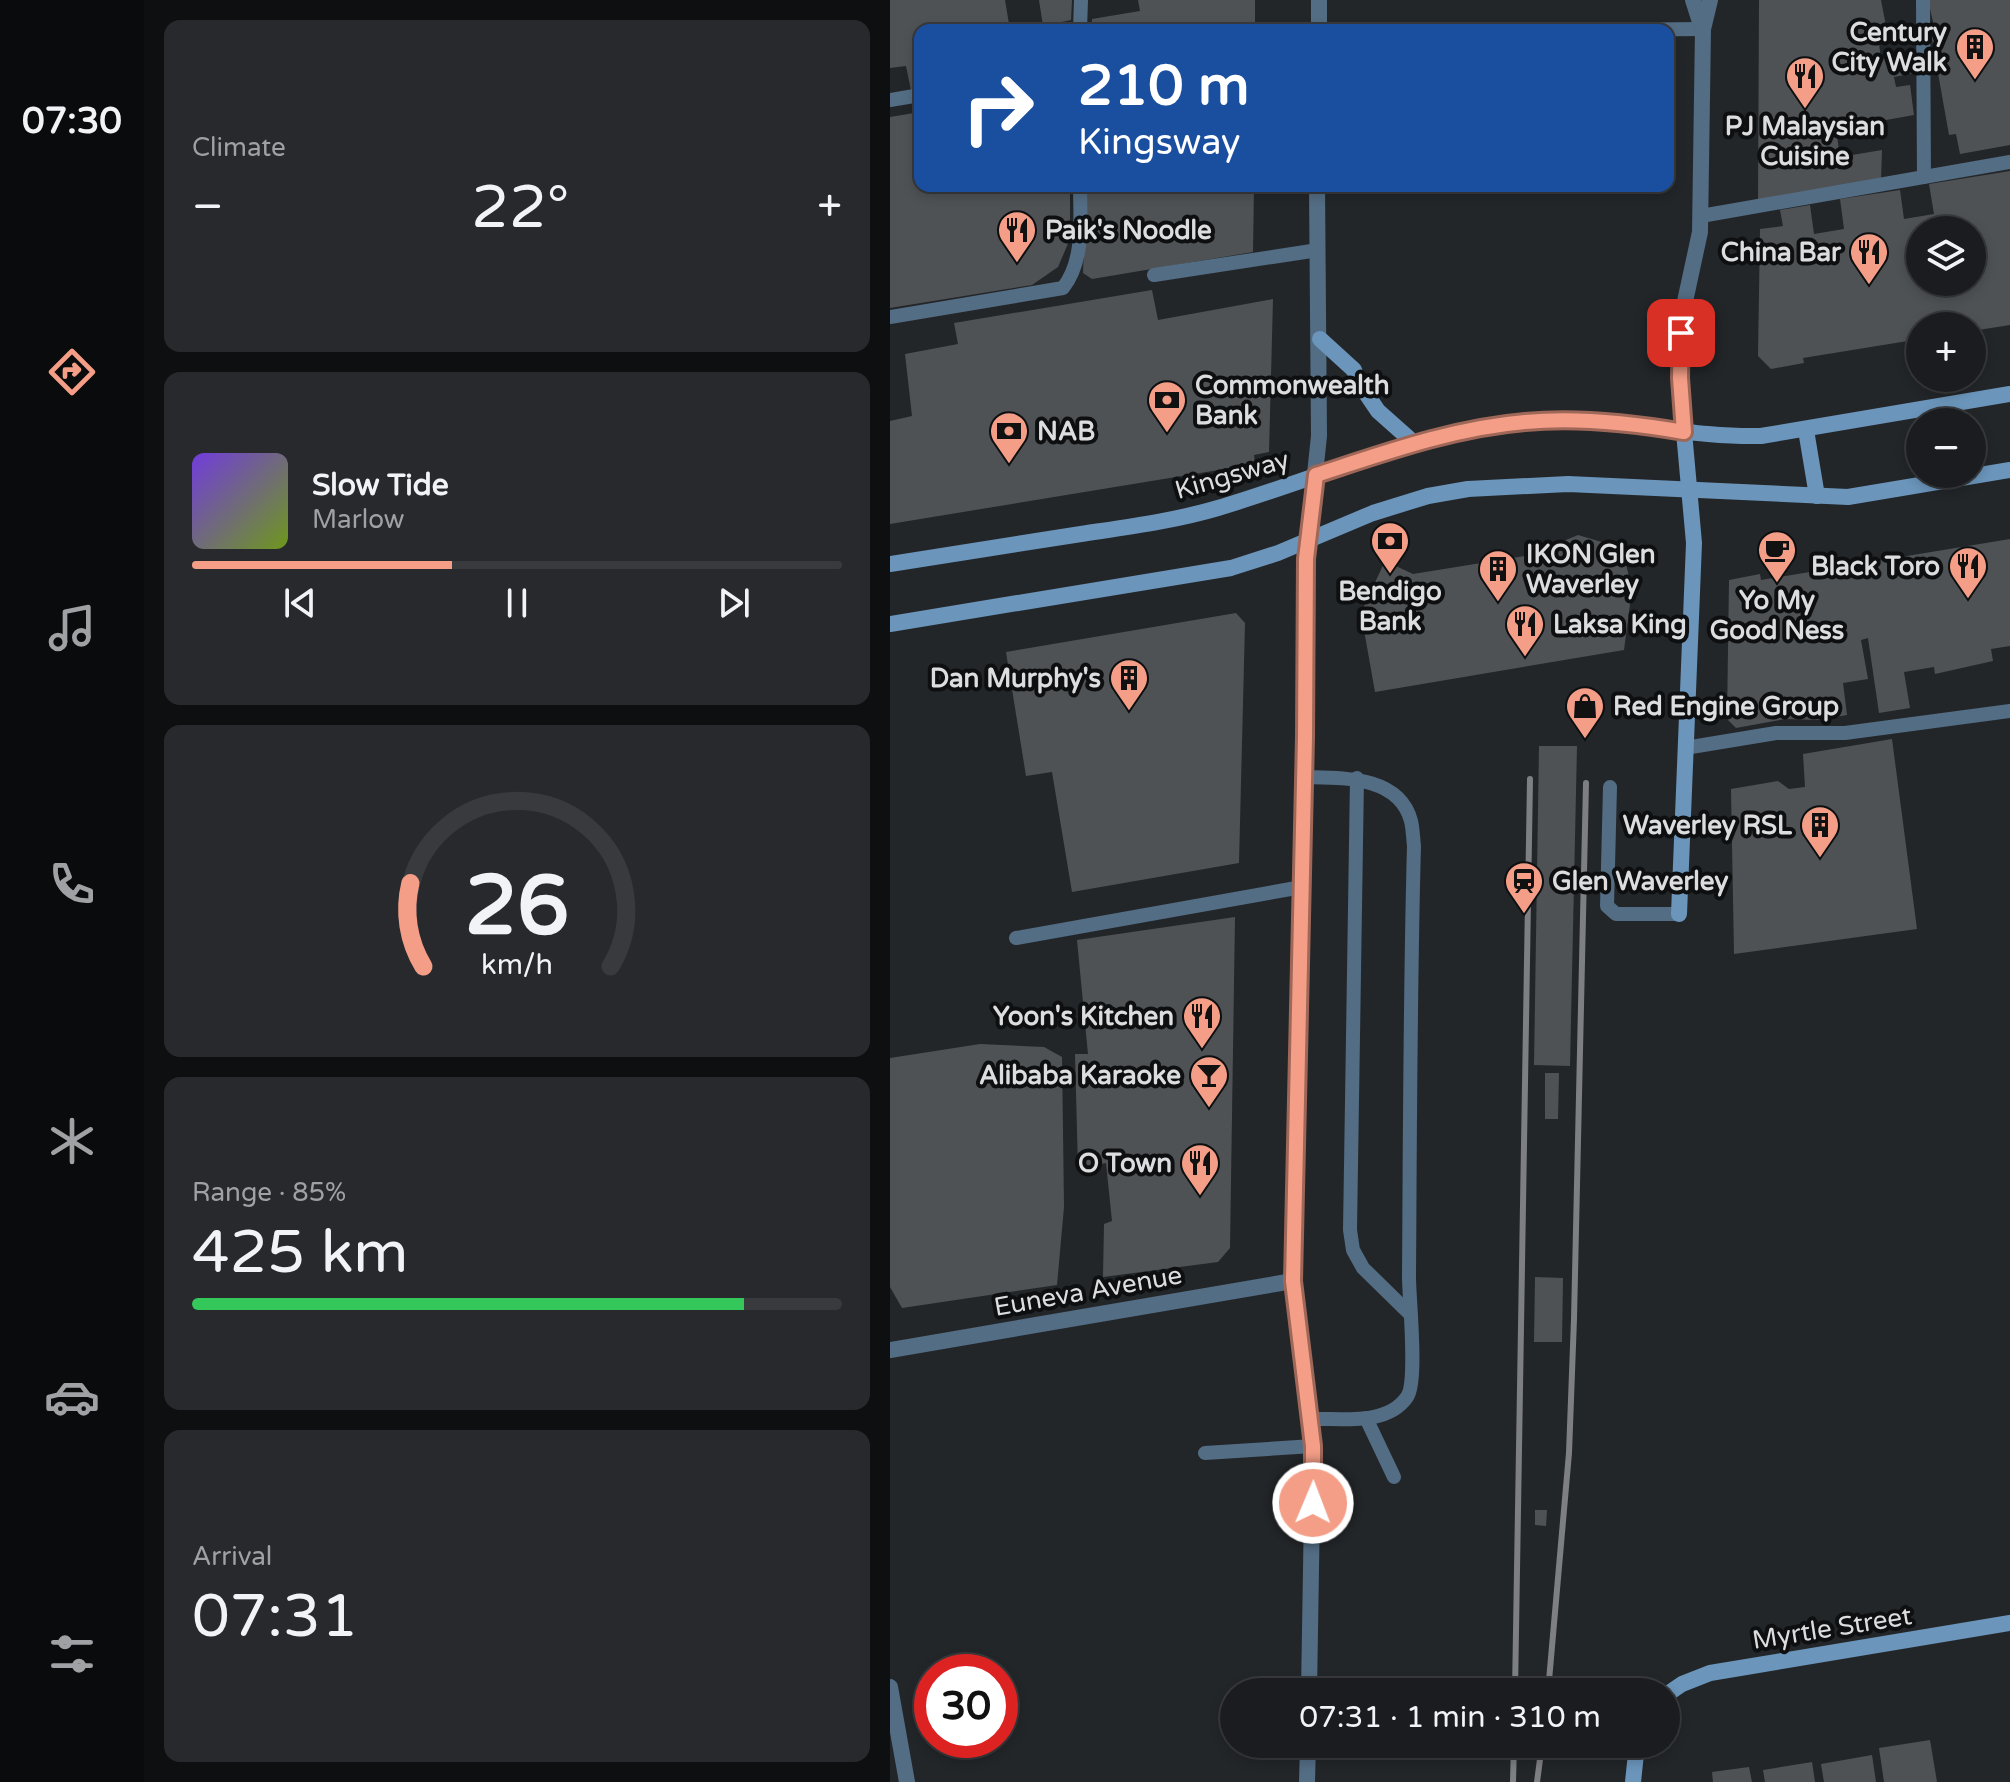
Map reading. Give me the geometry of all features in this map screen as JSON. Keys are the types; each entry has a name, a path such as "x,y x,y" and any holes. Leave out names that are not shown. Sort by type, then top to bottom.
{"street":[{"path":"1319,0 1319,24"},
{"path":"1693,0 1703,29"},
{"path":"1679,914 1694,543 1680,378 1681,320 1698,251 1703,29 1710,0"},
{"path":"1309,1678 1313,1446 1293,1281 1308,541 1319,436 1317,192"},
{"path":"1320,339 1354,370 1367,397 1378,411 1414,443"},
{"name":"Kingsway","path":"890,564 1216,509 1414,443 1482,428 1535,421 1614,423 1734,437 1761,436 2010,394"},
{"path":"1806,430 1817,496"},
{"path":"890,624 1218,570 1308,541 1396,505 1468,489 1568,484 1848,497 2010,470"},
{"name":"Euneva Avenue","path":"890,1350 1293,1281"},
{"name":"Myrtle Street","path":"1680,1685 1710,1673 2010,1623"},
{"path":"890,1687 907,1782"},
{"path":"1307,1782 1308,1758"},
{"path":"1633,1782 1636,1758"}],"lane":[{"path":"1080,24 1081,0"},
{"path":"1923,0 1924,177"},
{"path":"1674,29 1703,29"},
{"path":"890,100 914,96"},
{"path":"1701,216 2010,162"},
{"path":"890,317 1063,288 1071,278 1080,236 1080,192"},
{"path":"1154,275 1318,250"},
{"path":"1685,748 1776,733 1845,733 2010,711"},
{"path":"1304,777 1357,778 1397,796 1411,820 1414,846 1409,1313 1413,1373 1410,1393 1400,1406 1366,1418 1311,1419"},
{"path":"1357,778 1350,1230 1353,1250 1363,1268 1409,1313"},
{"path":"1610,787 1607,906 1616,914 1679,914"},
{"path":"1016,938 1302,887"},
{"path":"1366,1418 1394,1477"},
{"path":"1205,1453 1313,1446"}],"building":[{"path":"890,0 1005,0 1009,24 914,24 914,94 906,66 890,68"},
{"path":"1039,0 1072,0 1071,20 1043,24"},
{"path":"1138,0 1255,0 1255,24 1092,24 1092,19 1140,11"},
{"path":"1759,0 1881,0 1886,26 1877,28 1881,59 1912,55 1914,73 1894,77 1896,87 1910,85 1914,115 1836,129 1840,157 1882,150 1881,181 1758,203"},
{"name":"Century City Walk","path":"1928,0 2010,0 2010,145 1960,154 1956,134 1949,135"},
{"path":"914,113 914,192 1070,192 1070,239 1058,267 1032,285 890,308 890,117"},
{"path":"2010,171 2010,325 1986,329 1986,312 1906,312 1906,341 1803,358 1804,363 1771,369 1758,356 1760,229 1783,226 1780,210 1810,205 1814,234 1844,229 1840,199 1900,190 1906,219 1906,296 1986,296 1986,216 1922,216 1934,214 1929,184"},
{"path":"1086,192 1254,192 1253,252 1092,279 1083,273"},
{"path":"1152,290 1158,320 1273,299 1269,452 1254,455 1255,464 890,524 890,421 912,416 905,354 958,344 954,323"},
{"name":"IKON Glen Waverley","path":"1578,535 1622,548 1632,589 1624,650 1375,692 1359,617 1385,561 1413,574 1530,555"},
{"path":"2010,539 2010,646 1991,649 1993,661 1935,674 1934,667 1904,672 1910,708 1879,713 1868,638 1861,640 1868,679 1843,683 1847,715 1818,720 1785,719 1736,728 1727,719 1729,580 1760,574 1761,580"},
{"name":"Dan Murphy's","path":"1236,613 1245,623 1239,863 1072,892 1052,772 1026,776 1006,652"},
{"name":"Waverley RSL","path":"1892,739 1917,929 1734,954 1731,789 1778,781 1789,789 1805,787 1803,754"},
{"path":"1539,746 1577,746 1570,1066 1534,1065"},
{"path":"1235,917 1230,1248 1218,1262 1103,1277 1104,1224 1112,1221 1106,1163 1078,1169 1075,1054 1088,1054 1077,940"},
{"path":"980,1044 1044,1047 1062,1057 1064,1207 1057,1285 902,1308 890,1287 890,1058"},
{"path":"1545,1073 1559,1073 1558,1119 1545,1119"},
{"path":"1535,1277 1563,1278 1562,1342 1534,1342"},
{"path":"1535,1510 1547,1510 1546,1526 1535,1525"},
{"path":"1930,1740 1937,1782 1884,1782 1879,1748"},
{"path":"1872,1755 1876,1782 1824,1782 1821,1764"},
{"path":"1812,1762 1815,1782 1765,1782 1763,1770"},
{"path":"1749,1767 1752,1782 1713,1782 1712,1772"}],"railway":[{"path":"1515,1678 1530,779"},
{"path":"1549,1678 1569,1453 1586,783"},
{"path":"1513,1782 1514,1758"},
{"path":"1537,1782 1540,1758"}],"place":[{"name":"Century City Walk","path":"1975,81"},
{"name":"PJ Malaysian Cuisine","path":"1805,110"},
{"name":"Paik's Noodle","path":"1017,264"},
{"name":"China Bar","path":"1869,286"},
{"name":"Commonwealth Bank","path":"1167,434"},
{"name":"NAB","path":"1009,465"},
{"name":"Bendigo Bank","path":"1390,575"},
{"name":"Yo My Good Ness","path":"1777,584"},
{"name":"Black Toro","path":"1968,600"},
{"name":"IKON Glen Waverley","path":"1498,603"},
{"name":"Laksa King","path":"1525,658"},
{"name":"Dan Murphy's","path":"1129,712"},
{"name":"Red Engine Group","path":"1585,740"},
{"name":"Waverley RSL","path":"1820,859"},
{"name":"Glen Waverley","path":"1524,915"},
{"name":"Yoon's Kitchen","path":"1202,1050"},
{"name":"Alibaba Karaoke","path":"1209,1109"},
{"name":"O Town","path":"1200,1197"}],"route":[{"path":"1313,1503 1311,1419 1293,1281 1306,559 1316,475 1414,443 1524,422 1574,420 1642,425 1684,432 1681,333"}]}
